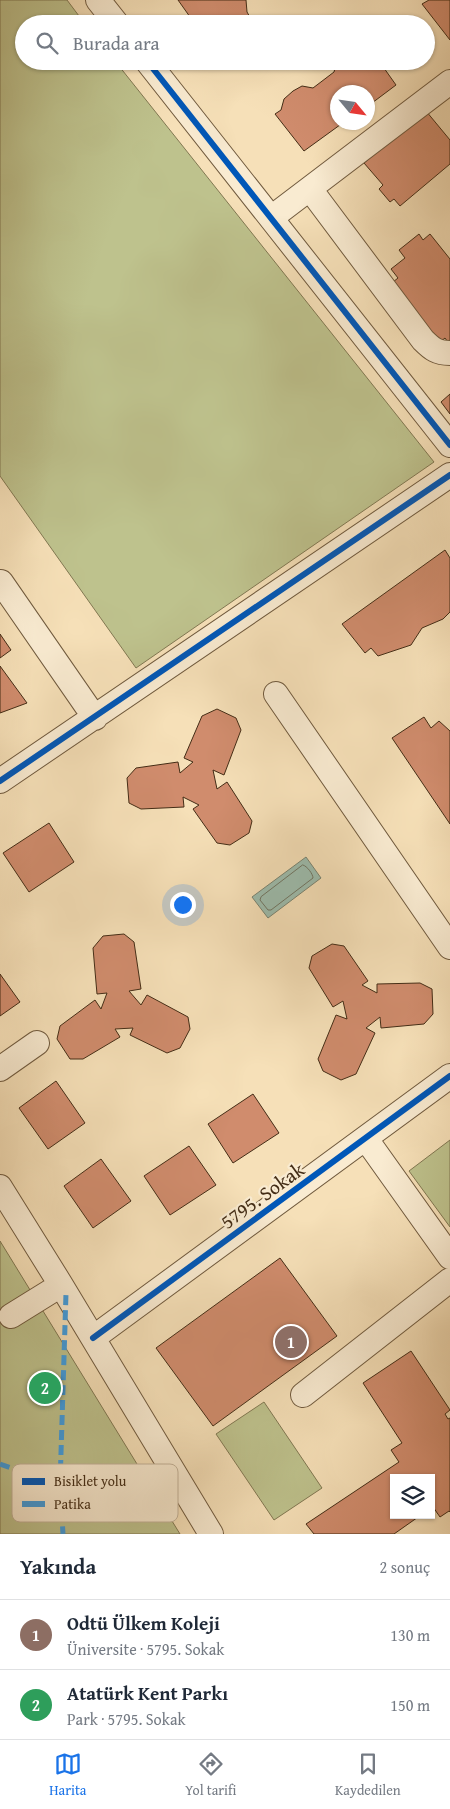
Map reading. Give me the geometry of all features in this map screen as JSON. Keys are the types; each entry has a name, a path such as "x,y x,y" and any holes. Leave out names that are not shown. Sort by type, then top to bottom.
{"street":[{"path":"98,0 110,15"},
{"path":"154,70 450,445"},
{"path":"271,218 450,82"},
{"path":"310,189 424,340 432,349 439,353 450,353"},
{"path":"0,782 41,752 95,718 450,475"},
{"path":"1,582 95,718"},
{"path":"276,694 450,947"},
{"path":"0,1069 37,1043"},
{"name":"5795. Sokak","path":"93,1338 450,1076"},
{"path":"366,1139 450,1257"},
{"path":"0,1187 169,1464"},
{"path":"303,1395 450,1280"},
{"path":"4,1313 61,1285"},
{"path":"178,1479 211,1534"}],"green space":[{"path":"0,0 67,0 78,15 15,15 15,70 122,70 434,462 136,668 0,476"},
{"path":"450,1140 450,1227 409,1171"},
{"path":"0,1241 137,1464 12,1464 12,1522 173,1522 180,1534 0,1534"},
{"path":"264,1402 322,1488 274,1520 216,1434"}],"water":[{"path":"306,857 321,878 268,918 252,897"}],"building":[{"path":"178,0 246,0 249,15 189,15"},
{"path":"429,0 450,0 450,40 435,21 435,15 431,15 422,4"},
{"path":"335,70 385,70 396,85 375,101 375,85 330,85 330,130 333,130 304,151 275,114 281,110 284,99 293,91 302,86 313,88"},
{"path":"426,111 450,140 450,164 400,206 394,199 390,202 379,189 383,185 364,163"},
{"path":"419,234 423,240 430,234 450,259 450,345 445,338 435,346 423,331 428,327 405,298 388,286 398,278 391,269 405,258 399,250"},
{"path":"450,394 450,414 441,402"},
{"path":"445,550 450,558 450,612 443,619 422,628 411,645 378,656 371,648 365,653 342,624"},
{"path":"0,634 11,650 0,658"},
{"path":"0,666 27,703 0,713"},
{"path":"217,709 236,718 241,730 224,775 213,770 217,789 227,782 252,821 249,833 230,845 217,843 193,809 199,805 183,797 184,807 141,809 129,803 127,778 136,768 178,762 180,773 193,762 184,758 202,716"},
{"path":"424,717 431,728 439,721 450,731 450,824 392,738"},
{"path":"49,823 74,862 29,892 3,853"},
{"path":"124,934 134,942 141,989 129,991 141,1005 147,995 188,1017 190,1029 180,1048 167,1053 130,1035 133,1028 115,1029 120,1037 83,1059 70,1059 57,1039 60,1026 95,1000 101,1009 107,993 97,994 93,948 103,936"},
{"path":"332,944 344,946 368,981 362,985 377,993 377,984 420,983 432,989 433,1014 424,1024 381,1028 380,1017 366,1028 375,1033 356,1074 341,1080 323,1071 318,1059 336,1015 347,1019 343,1001 333,1007 309,968 312,956"},
{"path":"0,974 20,1002 0,1016"},
{"path":"56,1081 85,1123 48,1149 19,1108"},
{"path":"253,1094 279,1133 233,1163 208,1124"},
{"path":"189,1146 216,1185 170,1215 144,1176"},
{"path":"101,1159 131,1201 93,1228 64,1186"},
{"path":"280,1258 337,1336 213,1426 156,1348"},
{"path":"411,1351 450,1410 445,1414 448,1419 450,1418 450,1512 440,1517 435,1510 435,1474 390,1474 390,1519 415,1519 394,1534 314,1534 306,1524 399,1462 391,1450 402,1443 363,1383"}],"marked path":[{"path":"61,1464 66,1293"},
{"path":"0,1464 12,1468"},
{"path":"62,1522 63,1534"}],"cycle path":[{"path":"154,70 450,445"},
{"path":"0,781 450,475"},
{"path":"93,1338 450,1076"}],"place":[{"name":"Odtü Ülkem Koleji","path":"291,1342"},
{"name":"Atatürk Kent Parkı","path":"45,1388"}]}
